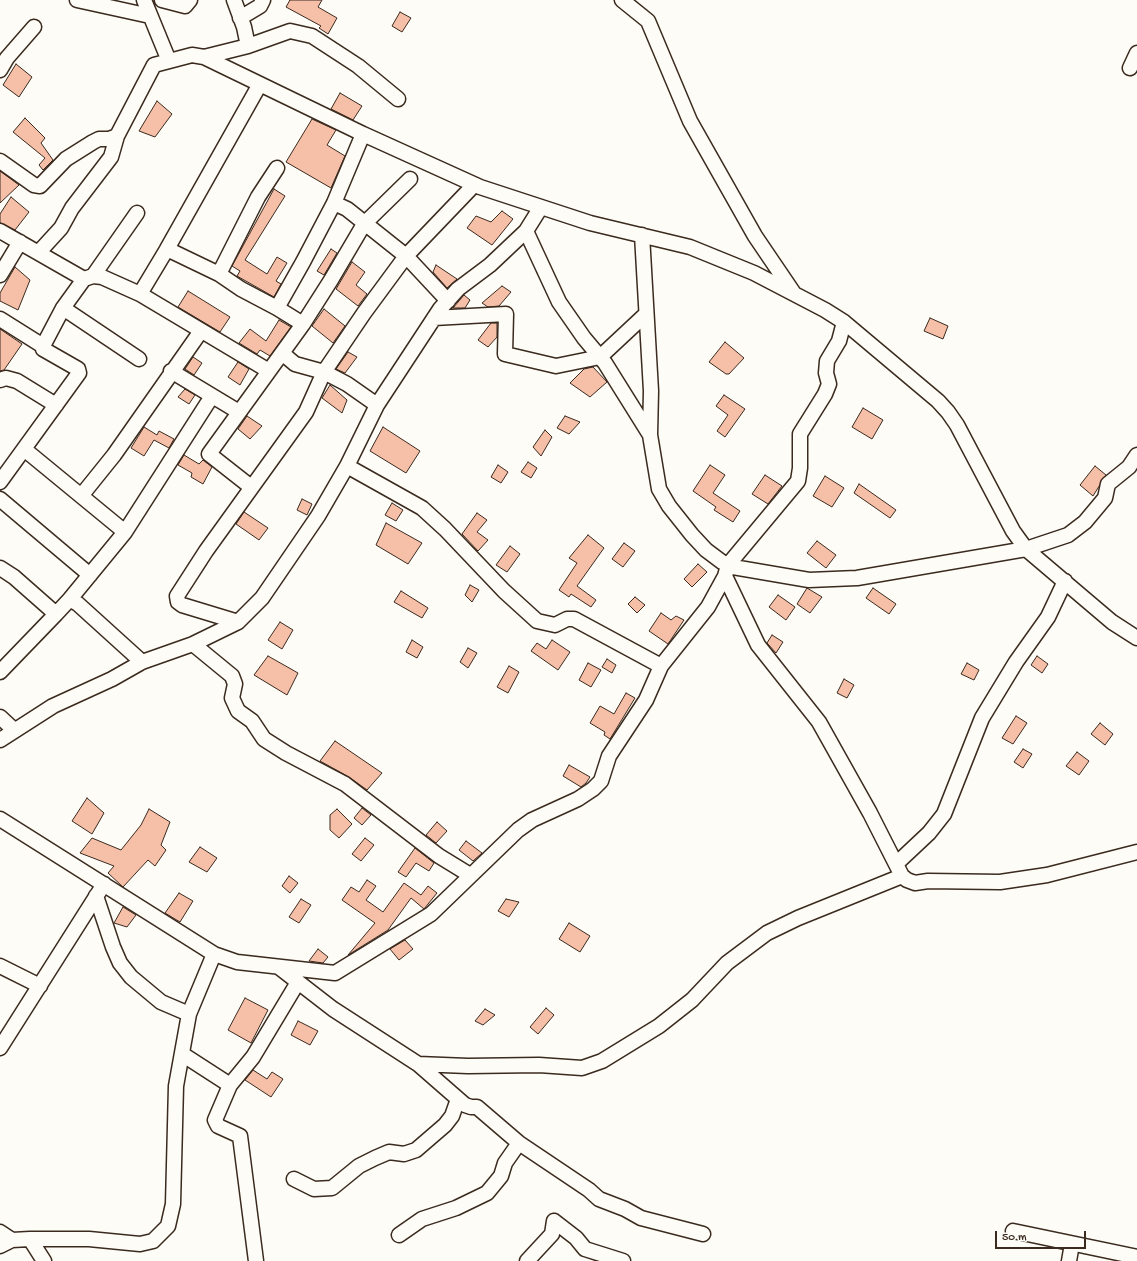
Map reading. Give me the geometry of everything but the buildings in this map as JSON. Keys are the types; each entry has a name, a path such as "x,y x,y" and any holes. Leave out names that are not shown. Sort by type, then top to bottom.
{"street":[{"path":"77,0 150,16"},
{"path":"144,0 169,61"},
{"path":"162,0 185,6 190,0"},
{"path":"234,0 248,46"},
{"path":"240,18 260,6 263,0"},
{"path":"622,0 648,21 690,121 756,236 794,294"},
{"path":"0,70 7,58 34,27"},
{"path":"204,57 248,46 290,30 312,36 358,66 398,99"},
{"path":"1130,68 1137,53"},
{"path":"39,252 61,228 72,208 112,157 117,136 154,65 192,55 204,57 363,134 474,184 590,223 690,247 754,273 844,322 912,378 948,412 986,477 1013,531 1026,549 1112,622 1137,638"},
{"path":"140,294 168,249 260,84"},
{"path":"278,308 334,203 363,134"},
{"path":"0,161 34,185 40,186 66,159 99,139 108,139 117,136"},
{"path":"219,274 258,197 277,168"},
{"path":"251,487 209,454 303,324 364,224 410,179"},
{"path":"238,622 182,605 178,602 177,596 206,550 306,412 324,372 406,256 474,184"},
{"path":"334,203 347,209 406,256 448,301"},
{"path":"0,740 53,706 112,679 142,662 192,644 238,622 262,598 318,516 347,466 377,405 434,318 458,290 490,265 526,231 541,207"},
{"path":"43,346 63,308 89,278 137,213"},
{"path":"0,231 89,278 102,277 140,294 269,371"},
{"path":"526,231 559,302 584,338 600,357 650,435"},
{"path":"642,235 651,391 650,435 659,489 669,506 706,550 727,571 758,644 819,722 870,813 902,876 916,883 1000,882 1047,875 1137,852"},
{"path":"0,275 20,242"},
{"path":"168,249 219,274 241,289 278,308 303,324"},
{"path":"63,308 139,359"},
{"path":"434,318 506,314 505,354 556,366 600,357 646,314"},
{"path":"0,319 43,346 43,349 78,368 79,373 0,482"},
{"path":"0,819 214,954 237,962 335,973 406,931 431,914 518,830 532,820 578,799 594,789 601,781 609,756 646,700 662,666 708,607 727,571 798,481 800,468 800,434 825,394 829,384 826,373 826,361 838,341 844,322"},
{"path":"81,496 114,455 171,371 201,331"},
{"path":"282,353 295,364 324,372 347,384 377,405"},
{"path":"171,371 239,412"},
{"path":"1,380 6,378 17,381 56,405"},
{"path":"0,672 70,599 124,532 212,396"},
{"path":"24,449 124,532"},
{"path":"727,571 809,580 857,578 1026,549 1068,535 1085,522 1105,498 1108,484 1129,467 1137,455"},
{"path":"347,466 422,508 445,529 504,591 537,621 555,625 566,619 574,619 662,666"},
{"path":"0,499 90,575"},
{"path":"0,568 14,577 56,614"},
{"path":"896,864 929,833 944,814 982,718 1016,662 1048,617 1064,581"},
{"path":"70,599 104,626 142,662"},
{"path":"192,644 232,676 235,684 232,698 238,711 252,721 257,731 264,739 286,753 345,784 439,856 470,875"},
{"path":"0,717 14,730"},
{"path":"418,1064 468,1066 539,1065 582,1068 602,1060 658,1026 686,1004 728,963 767,933 798,918 902,876"},
{"path":"0,1048 104,884"},
{"path":"96,896 120,963 131,976 161,1002 189,1014"},
{"path":"0,1232 6,1243 30,1239 89,1239 140,1244 153,1240 168,1226 173,1204 176,1086 189,1014 214,954"},
{"path":"0,966 40,986"},
{"path":"280,968 333,1009 418,1064 458,1099 471,1107 477,1107 519,1143 589,1190 599,1199 625,1209 641,1218 703,1234"},
{"path":"256,1261 240,1136 218,1126 215,1120 230,1086 253,1058 298,982"},
{"path":"182,1054 230,1086"},
{"path":"294,1179 314,1189 332,1188 359,1166 375,1158 389,1152 404,1154 416,1150 445,1125 452,1116 458,1099"},
{"path":"399,1235 422,1220 456,1208 487,1193 501,1176 505,1163 519,1143"},
{"path":"527,1261 552,1234 554,1221 576,1238 585,1249 624,1261"},
{"path":"1013,1231 1137,1257"},
{"path":"30,1239 44,1261"},
{"path":"1069,1261 1072,1244"}]}
